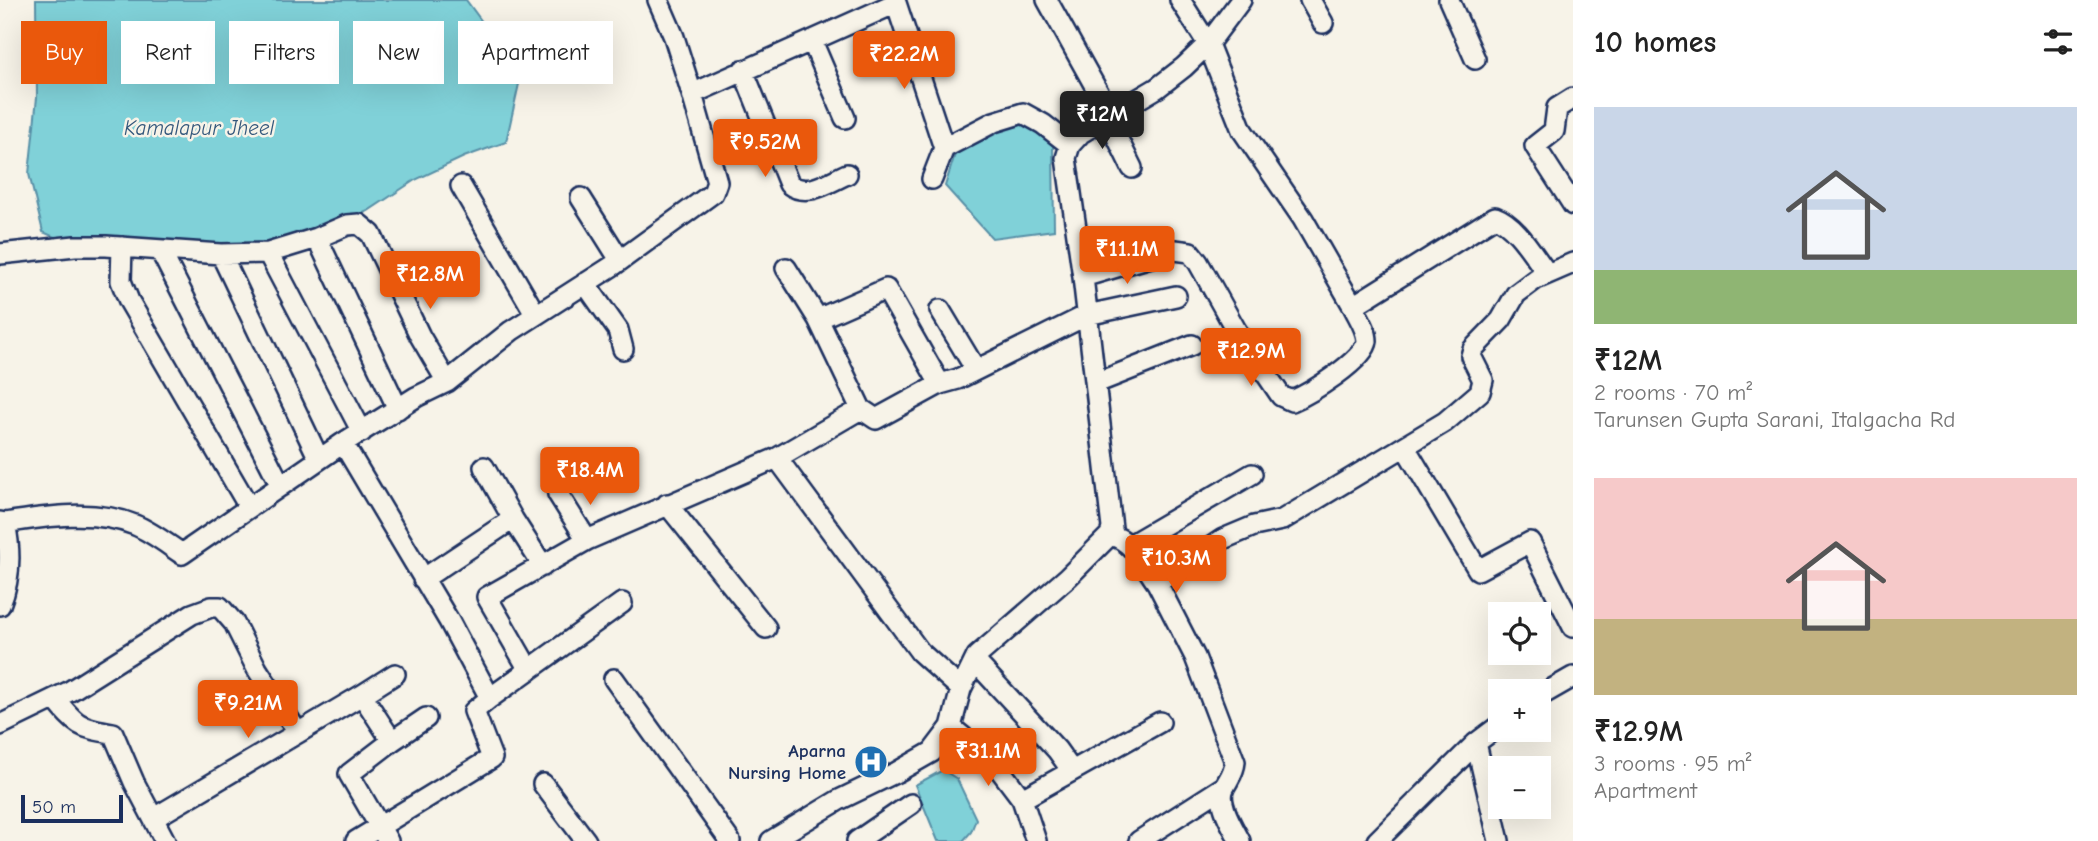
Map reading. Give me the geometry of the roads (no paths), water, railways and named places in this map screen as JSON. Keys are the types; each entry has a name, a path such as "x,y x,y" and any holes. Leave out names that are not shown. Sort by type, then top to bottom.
{"street":[{"path":"0,605 6,589 10,547 3,522 41,517 96,516 134,525 182,554 343,443 398,408 447,382 511,331 620,260 713,193 717,182 692,94 674,37 658,0"},
{"path":"1047,0 1109,116 1132,168"},
{"path":"1083,276 1175,250 1190,252 1236,330 1281,396 1292,401 1353,362 1363,352 1367,342 1365,330 1353,306 1303,219 1242,130 1208,44 1180,0"},
{"path":"775,840 839,800 932,752 950,727 961,689 977,656 1068,578 1110,535 1110,508 1096,383 1066,158 1070,145 1081,133 1157,88 1184,67 1208,44 1241,0"},
{"path":"1310,0 1323,23"},
{"path":"1449,0 1475,59"},
{"path":"692,94 895,2 944,148 932,179"},
{"path":"812,41 845,118"},
{"path":"743,70 789,184 797,190 806,191 847,174"},
{"path":"1573,98 1557,108 1554,131 1535,146 1573,205"},
{"path":"944,148 994,122 1023,113 1043,124 1070,145"},
{"path":"461,186 536,315"},
{"path":"581,198 620,260"},
{"path":"1353,306 1495,218 1503,220 1547,273"},
{"path":"0,254 75,246 220,254 268,253 359,223 366,228 382,255 420,336 447,382"},
{"path":"317,238 398,408"},
{"path":"122,247 121,281 129,301 249,507"},
{"path":"160,250 281,486"},
{"path":"268,253 362,432"},
{"path":"220,254 319,459"},
{"path":"1157,583 1223,538 1254,526 1282,520 1445,422 1480,392 1483,380 1471,356 1473,349 1501,320 1516,294 1547,273 1573,263"},
{"path":"786,268 818,319 861,409 876,419 940,384 958,379 1087,315 1176,296"},
{"path":"585,283 618,330 623,349"},
{"path":"818,319 886,289 940,384"},
{"path":"940,310 976,370"},
{"path":"1096,383 1192,345"},
{"path":"529,670 487,597 587,540 777,458 861,409"},
{"path":"343,443 449,621 490,698"},
{"path":"1405,447 1478,570 1530,542 1573,627"},
{"path":"777,458 920,652 961,689"},
{"path":"484,467 543,566"},
{"path":"587,540 558,494 565,483 591,472"},
{"path":"1130,545 1252,474"},
{"path":"667,505 766,628"},
{"path":"423,579 513,519"},
{"path":"1110,535 1121,538 1130,545 1157,583 1195,657 1235,762 1234,772 1221,799 1240,841"},
{"path":"356,841 384,833 492,758 474,711 622,603"},
{"path":"0,725 55,699 192,614 211,607 220,607 234,623 257,669 298,733"},
{"path":"975,661 1057,750 1072,771"},
{"path":"154,818 395,674"},
{"path":"1551,690 1573,677"},
{"path":"614,679 730,841"},
{"path":"362,695 392,741"},
{"path":"55,699 73,722 93,730 113,733 134,782 165,841"},
{"path":"384,833 349,774 426,718"},
{"path":"1022,799 1160,722"},
{"path":"950,727 994,762 1022,799 1036,841"},
{"path":"1377,841 1488,734"},
{"path":"1476,743 1499,841"},
{"path":"543,784 586,841"},
{"path":"1139,841 1225,786"},
{"path":"857,841 911,804"}],"water":[{"name":"Kamalapur Jheel","path":"36,0 466,0 481,21 458,21 458,84 519,84 506,142 464,157 415,180 368,211 259,258 66,242 43,232 29,174 37,84 107,84 107,21 36,21"},
{"path":"1028,118 1053,146 1054,230 992,238 945,186 957,148"},
{"path":"943,770 957,779 976,819 971,832 963,841 938,841 915,785"}],"place":[{"name":"Aparna Nursing Home","path":"871,762"}]}
